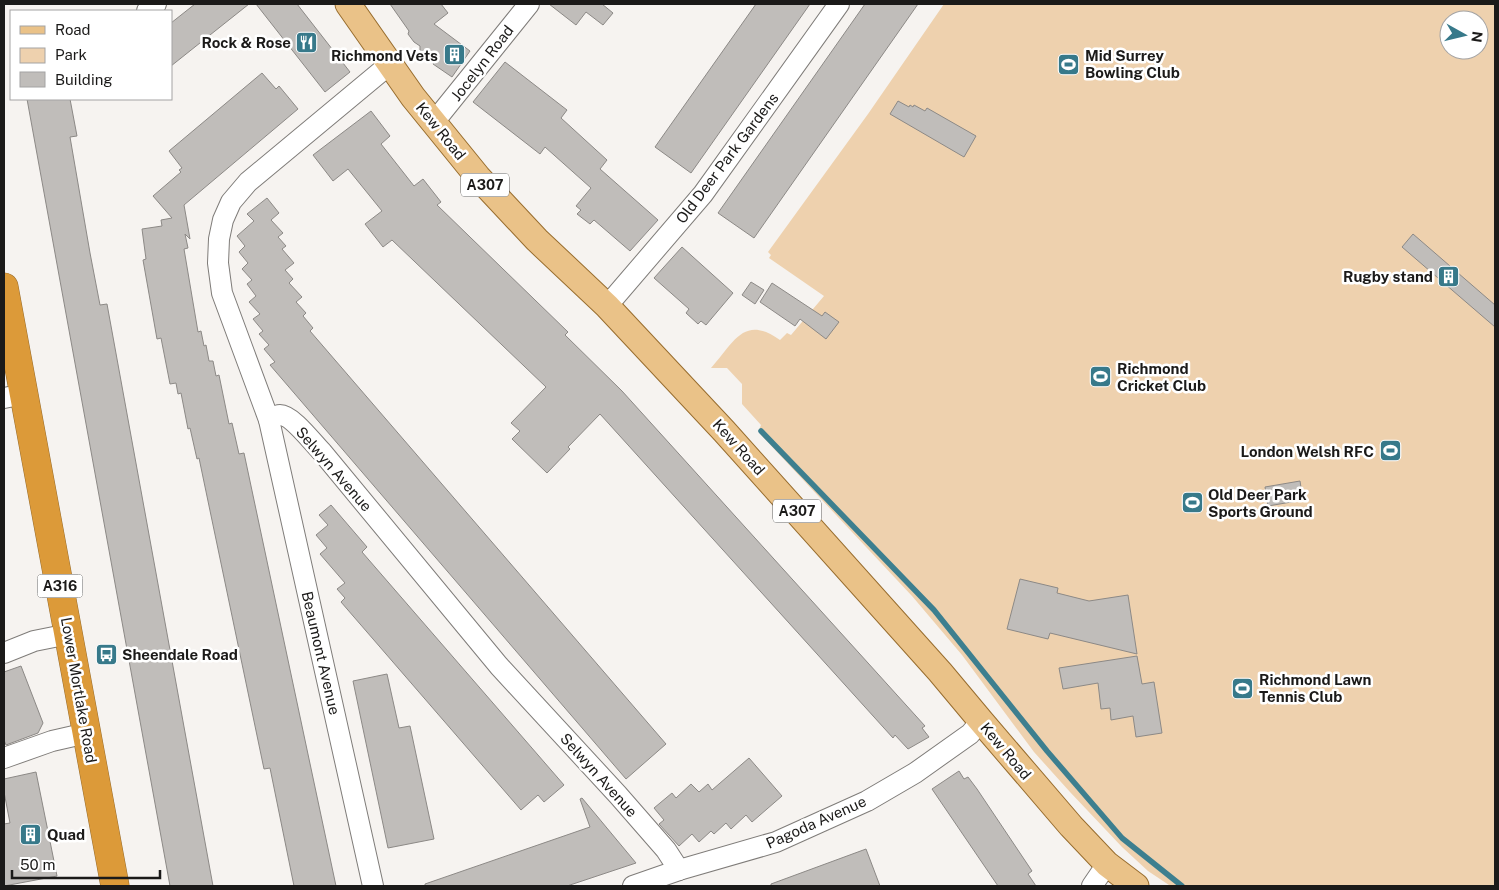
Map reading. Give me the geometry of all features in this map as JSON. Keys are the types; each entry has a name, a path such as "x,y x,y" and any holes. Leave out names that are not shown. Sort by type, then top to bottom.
{"highway":[{"name":"Lower Mortlake Road","path":"4,287 14,396 69,634 112,885"}],"main road":[{"name":"Kew Road","path":"348,4 413,97 478,177 536,240 607,306 795,509 940,672 1059,813 1107,864 1136,886"}],"street":[{"name":"Jocelyn Road","path":"434,122 529,4"},
{"name":"Old Deer Park Gardens","path":"607,306 703,194 839,4"},
{"path":"269,420 222,293 218,263 218,238 223,220 231,202 248,182 390,64"},
{"name":"Selwyn Avenue","path":"269,420 278,415 290,419 322,452 499,666 630,809 666,850 679,870"},
{"name":"Beaumont Avenue","path":"269,420 373,886"},
{"path":"4,653 34,642 69,634"},
{"name":"Pagoda Avenue","path":"633,886 679,870 776,842 867,801 915,773 970,734 981,721"},
{"path":"4,758 52,741 87,733"},
{"path":"1092,886 1097,876 1107,864"}],"green space":[{"name":"Old Deer Park Sports Ground","path":"944,4 1495,4 1495,886 1169,885 1148,871 1122,847 1034,752 962,655 912,596 761,435 759,430 761,425 742,404 742,384 727,368 711,368 733,341 748,331 757,330 768,333 780,340 787,333 791,335 824,296 769,258 771,255 768,252 868,114"}],"building":[{"path":"195,4 249,4 172,65 172,22"},
{"path":"256,4 297,4 350,72 325,92"},
{"path":"390,4 441,4 448,13 434,24 470,51 452,77 433,64 435,61 420,50 420,46 408,34 409,31"},
{"path":"549,4 602,4 613,13 603,25 586,12 576,25"},
{"path":"756,4 810,4 691,173 655,147"},
{"path":"865,4 918,4 754,238 718,213"},
{"path":"505,62 567,110 561,118 607,160 600,169 658,220 630,251 594,220 590,224 577,214 581,210 576,206 591,188 545,147 540,154 473,102"},
{"path":"262,73 276,89 279,86 298,109 184,205 190,239 185,234 188,248 184,249 198,332 201,331 209,361 213,361 216,376 219,375 229,424 232,423 239,454 244,453 336,886 294,886 270,768 264,769 199,458 197,459 190,428 188,429 181,393 178,394 176,383 170,384 161,338 157,339 143,260 146,259 142,229 162,226 161,220 172,218 153,196 181,172 179,170 182,168 169,151"},
{"path":"27,100 70,100 77,136 70,137 90,253 100,305 107,304 213,886 170,886"},
{"path":"898,101 909,107 914,105 925,111 927,108 976,136 964,157 890,114"},
{"path":"371,111 390,136 381,144 414,186 423,179 441,202 437,205 568,332 565,335 622,391 925,726 922,728 929,737 908,749 895,735 893,738 600,414 568,447 570,449 547,473 512,439 520,431 511,423 546,387 392,240 383,247 365,224 382,211 348,169 333,181 313,155"},
{"path":"267,198 279,213 271,220 283,233 278,237 286,246 282,249 294,263 285,270 293,279 289,283 302,297 296,302 306,313 303,316 313,328 310,331 666,744 626,779 270,365 275,362 264,349 269,345 259,334 263,331 253,319 260,314 249,302 256,296 247,284 252,280 242,269 248,263 239,252 245,246 237,236 254,221 247,214"},
{"name":"Rugby stand","path":"1413,234 1495,305 1495,327 1402,247"},
{"path":"682,247 733,293 706,325 701,321 698,324 686,313 689,309 654,278"},
{"path":"751,282 764,290 755,304 742,295"},
{"path":"772,283 822,316 825,312 839,322 826,339 800,319 795,326 760,302"},
{"path":"1300,481 1303,500 1268,506 1265,487"},
{"path":"331,505 367,547 362,552 564,785 544,802 538,795 521,810 341,602 345,598 337,589 345,583 320,554 327,548 316,535 328,525 319,515"},
{"path":"1020,579 1058,588 1057,593 1089,601 1128,595 1137,654 1050,633 1048,639 1007,629"},
{"path":"1137,656 1142,684 1154,682 1162,733 1136,737 1133,716 1111,720 1110,708 1101,709 1098,683 1063,689 1059,668"},
{"path":"21,666 43,723 38,733 6,745 4,740 4,672"},
{"path":"387,674 399,728 410,726 434,839 388,848 353,681"},
{"path":"749,758 782,796 752,822 746,815 731,829 726,823 714,834 711,831 699,842 692,834 679,846 659,824 664,820 654,808 672,793 676,798 691,784 699,792 708,784 712,790"},
{"path":"959,771 964,779 968,777 977,789 1032,871 1028,874 1036,886 998,886 932,789"},
{"name":"Quad","path":"36,772 57,876 4,886 4,824 10,823 4,792 4,779"},
{"path":"582,798 636,863 567,886 425,886 425,884 590,827 580,799"},
{"path":"866,849 880,886 771,886 771,884"}],"waterway":[{"path":"761,431 934,610 1047,751 1122,838 1182,886"}],"place":[{"name":"Rock & Rose","path":"307,42"},
{"name":"Richmond Vets","path":"454,55"},
{"name":"Mid Surrey Bowling Club","path":"1069,64"},
{"name":"Rugby stand","path":"1449,276"},
{"name":"Richmond Cricket Club","path":"1101,377"},
{"name":"London Welsh RFC","path":"1390,451"},
{"name":"Old Deer Park Sports Ground","path":"1192,503"},
{"name":"Sheendale Road","path":"106,654"},
{"name":"Richmond Lawn Tennis Club","path":"1243,688"},
{"name":"Quad","path":"31,834"}]}
